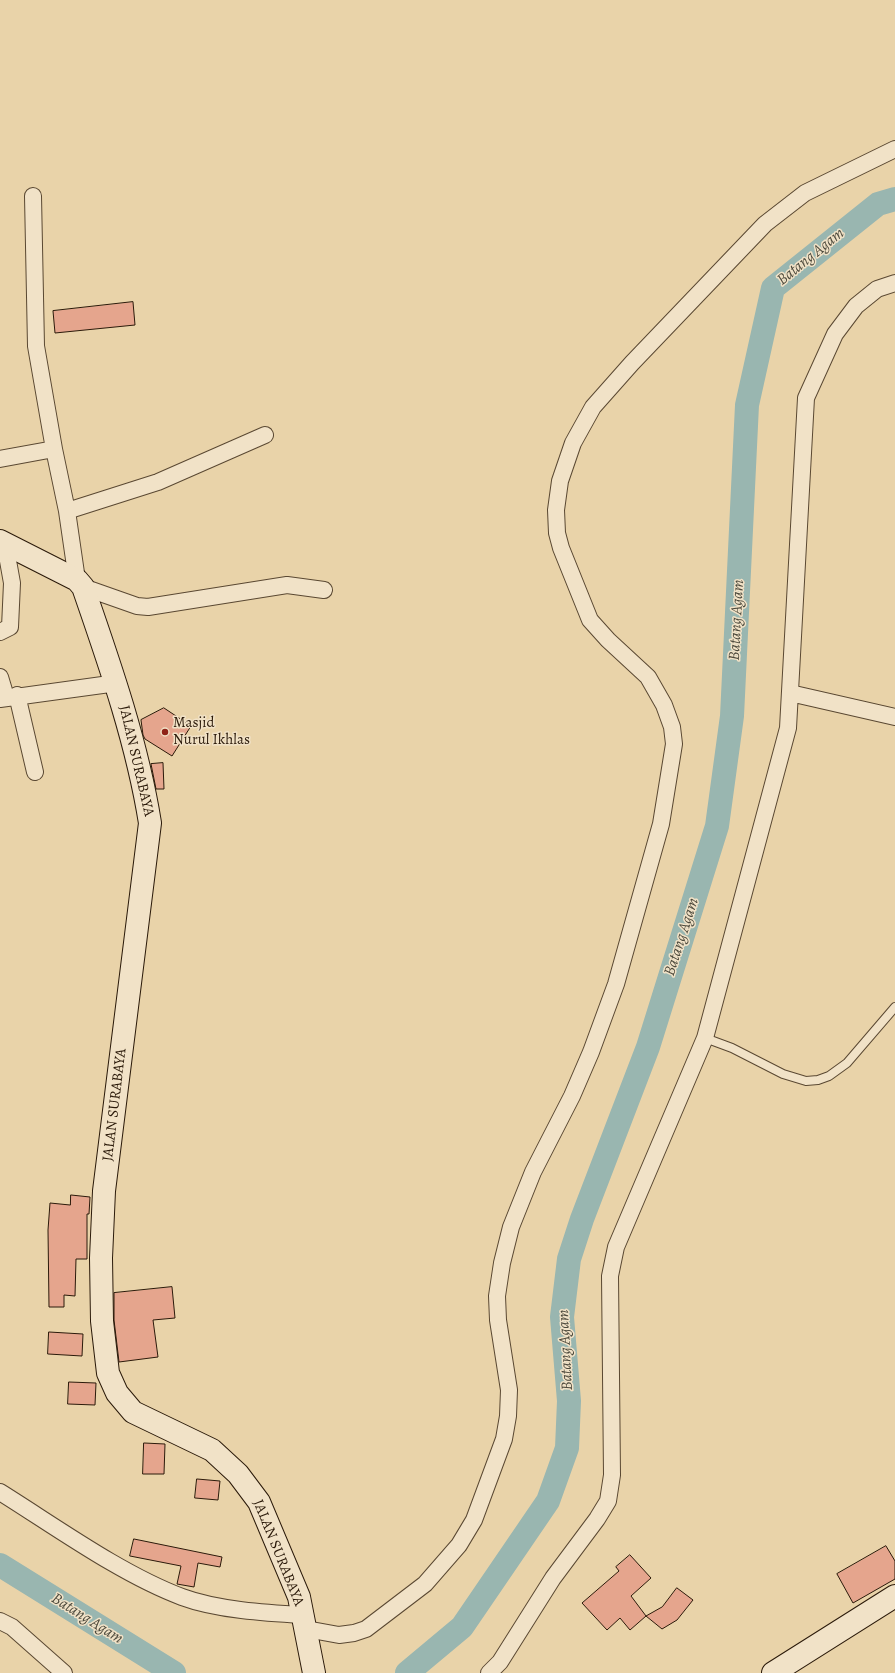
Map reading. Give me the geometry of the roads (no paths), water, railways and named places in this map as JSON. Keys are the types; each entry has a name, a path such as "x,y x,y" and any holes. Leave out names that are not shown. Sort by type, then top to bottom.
{"street":[{"path":"0,1492 102,1556 147,1581 183,1597 208,1603 263,1612 306,1629 339,1636 354,1634 366,1629 425,1584 459,1545 474,1520 504,1438 508,1416 509,1390 498,1320 497,1296 502,1263 511,1227 533,1172 572,1096 591,1052 616,984 661,824 674,744 672,727 664,705 648,677 608,640 590,620 561,548 557,533 556,510 560,481 573,443 593,407 765,224 805,192 895,150"},
{"path":"33,196 36,346 80,584"},
{"path":"488,1673 500,1662 553,1578 597,1519 608,1501 612,1475 610,1276 616,1247 706,1038 788,728 806,398 836,334 856,306 877,289 895,283"},
{"path":"67,511 158,482 265,435"},
{"path":"0,459 54,449"},
{"path":"2,543 80,584 137,606 148,607 287,585 324,590"},
{"path":"0,632 10,627 12,583 2,543"},
{"name":"JALAN SURABAYA","path":"80,584 117,683 143,780 150,823 139,900 104,1191 101,1258 102,1321 108,1373 117,1393 133,1412 212,1450 238,1474 259,1502 299,1598 314,1673"},
{"path":"0,677 35,772"},
{"path":"8,697 117,683"},
{"path":"790,692 895,717"},
{"path":"773,1673 895,1596"},
{"path":"0,1621 12,1627 64,1673"}],"lane":[{"path":"706,1038 732,1048 783,1074 806,1081 818,1080 829,1076 847,1063 895,1007"}],"waterway":[{"name":"Batang Agam","path":"407,1673 462,1627 548,1501 567,1448 569,1401 562,1317 569,1259 582,1219 648,1047 717,826 732,716 747,405 773,288 878,204 895,199"},
{"name":"Batang Agam","path":"0,1565 174,1673"}],"place":[{"name":"Masjid Nurul Ikhlas","path":"165,732"}]}
